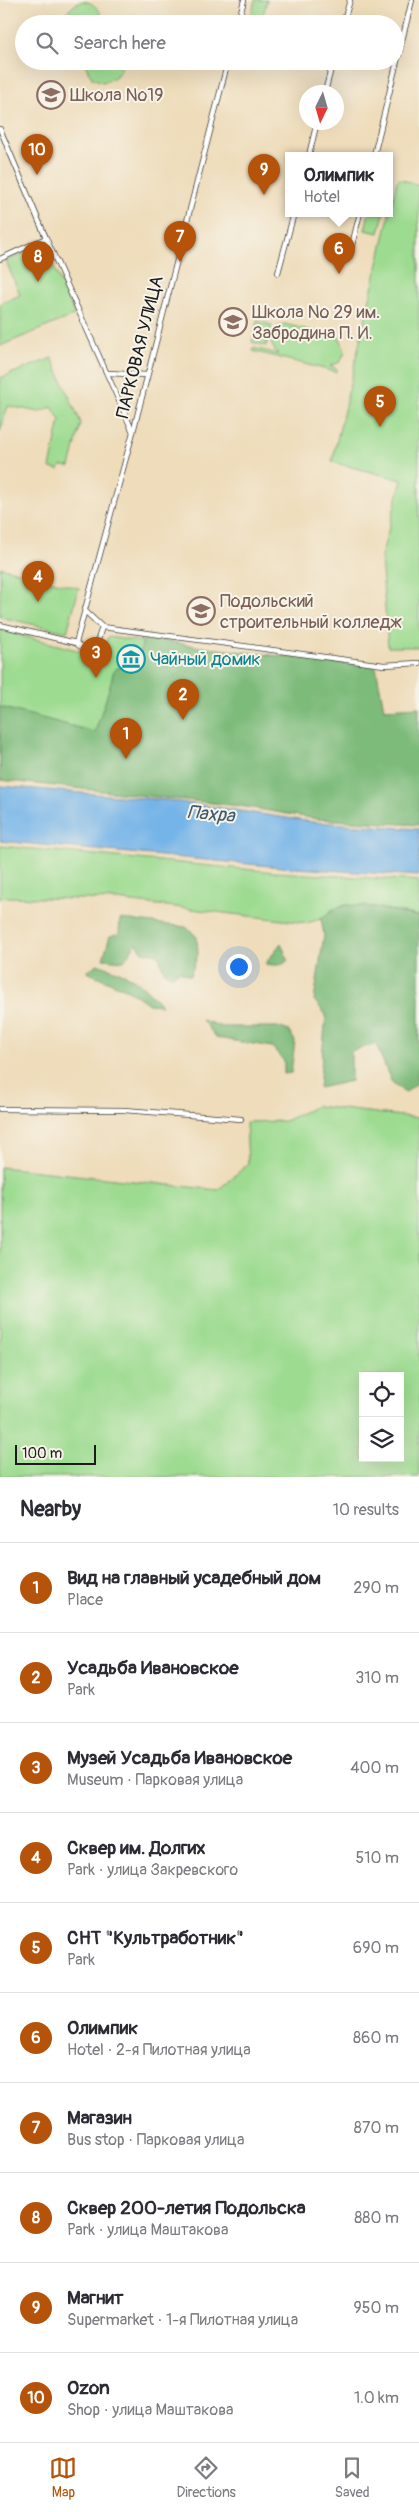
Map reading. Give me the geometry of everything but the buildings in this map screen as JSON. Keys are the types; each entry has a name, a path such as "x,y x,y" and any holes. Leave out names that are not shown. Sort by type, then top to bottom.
{"street":[{"path":"240,15 244,0"},
{"path":"346,15 350,0"},
{"path":"404,33 412,0"},
{"name":"ПАРКОВАЯ УЛИЦА","path":"76,643 133,432 226,70"},
{"path":"327,85 331,70"},
{"path":"375,152 395,70"},
{"path":"0,129 46,238 133,432"},
{"path":"310,152 315,130"},
{"path":"278,274 293,217"},
{"path":"349,257 359,217"},
{"path":"0,259 46,238"},
{"path":"108,373 147,374"},
{"path":"85,610 102,627 384,665 419,663"},
{"path":"0,625 76,643 78,646 95,648 102,627"},
{"path":"0,1109 124,1110 241,1119"}],"green space":[{"path":"255,0 267,0 263,15 251,15"},
{"path":"88,2 95,6 102,15 68,15 68,11 77,3"},
{"path":"88,70 121,70 114,78 103,82 92,78"},
{"path":"400,179 419,185 419,647 388,647 381,557 402,480 332,462 389,217 393,217 393,198 397,181"},
{"path":"368,217 383,217 379,233 365,230"},
{"path":"44,245 75,315 0,346 0,304 20,295 6,261"},
{"path":"257,321 272,325 266,346 252,342"},
{"path":"285,324 340,338 345,352 340,362 330,366 337,369 336,372 253,351 254,348 278,354 272,345 271,336 275,329"},
{"path":"52,358 81,423 70,467 61,466 59,470 50,468 60,420 52,407 39,412 8,406 0,432 0,378"},
{"path":"0,567 79,588 67,632 0,617"},
{"path":"0,630 100,656 108,637 371,674 0,767"},
{"path":"143,637 201,647 376,667 384,709 419,707 419,825 317,819 240,806 0,780 0,707 95,732 114,670 120,667 138,669"},
{"path":"0,846 275,872 419,881 419,916 375,907 346,905 332,910 321,919 307,923 117,900 4,897 0,899"},
{"path":"346,905 375,907 419,917 419,1062 417,1083 405,1093 391,1081 376,1044 351,1051 351,1081 319,1088 326,1015 314,1000 324,935 321,919 332,910"},
{"path":"120,919 186,927 197,937 198,954 190,976 180,971 171,976 164,971 158,954 143,952 136,943 124,961 103,959 110,936 119,934"},
{"path":"281,943 288,960 281,965 265,964"},
{"path":"97,964 133,979 146,989 161,1005 149,1004 130,991 87,972"},
{"path":"202,1020 223,1027 278,1027 289,1031 295,1041 291,1073 284,1074 284,1061 272,1047 217,1038"},
{"path":"316,1106 419,1118 419,1477 0,1477 0,1167 218,1190 248,1164 246,1122 285,1121"}],"water":[{"name":"Пахра","path":"0,786 166,800 313,822 419,829 419,876 281,867 0,841"}],"place":[{"name":"Школа №19","path":"51,95"},
{"name":"Ozon","path":"37,175"},
{"name":"Магнит","path":"264,195"},
{"name":"Магазин","path":"180,262"},
{"name":"Олимпик","path":"339,274"},
{"name":"Сквер 200-летия Подольска","path":"38,282"},
{"name":"Школа № 29 им. Забродина П. И.","path":"233,322"},
{"name":"СНТ \"Культработник\"","path":"380,427"},
{"name":"Сквер им. Долгих","path":"38,602"},
{"name":"Подольский строительный колледж","path":"201,611"},
{"name":"Чайный домик","path":"131,659"},
{"name":"Музей Усадьба Ивановское","path":"96,678"},
{"name":"Усадьба Ивановское","path":"183,720"},
{"name":"Вид на главный усадебный дом","path":"126,759"}]}
